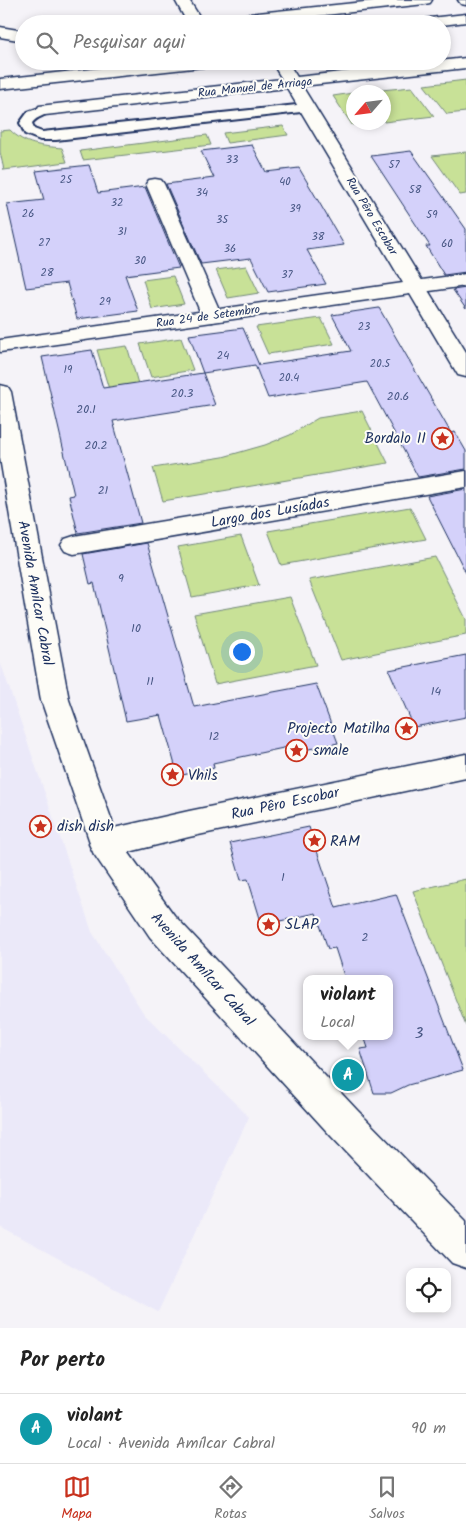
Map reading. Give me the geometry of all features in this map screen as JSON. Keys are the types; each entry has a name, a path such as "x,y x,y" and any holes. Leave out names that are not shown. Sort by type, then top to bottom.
{"street":[{"path":"182,0 192,15"},
{"path":"301,15 425,0"},
{"path":"451,20 466,18"},
{"path":"0,32 15,34"},
{"name":"Rua Manuel de Arriaga","path":"451,65 466,63"},
{"path":"0,74 0,83 125,70"},
{"name":"Rua Pêro Escobar","path":"284,70 466,370"},
{"name":"Rua Manuel de Arriaga","path":"45,110 405,70"},
{"path":"155,184 212,316"},
{"name":"Rua 24 de Setembro","path":"0,346 466,280"},
{"name":"Avenida Amílcar Cabral","path":"0,392 55,700 105,844 162,926 344,1123 466,1249"},
{"name":"Largo dos Lusíadas","path":"74,545 466,479"},
{"name":"Rua Pêro Escobar","path":"105,844 189,824 466,766"}],"lane":[{"path":"45,110 32,115 26,123 29,131 40,136 56,136 306,108"}],"shaded area":[{"path":"0,661 92,932 144,1014 249,1117 158,1312 0,1227"}],"green space":[{"path":"466,80 466,112 447,114 424,85"},
{"path":"412,87 434,116 391,121 391,89"},
{"path":"346,94 346,116 333,96"},
{"path":"283,126 288,135 227,143 223,133"},
{"path":"10,130 28,142 62,148 67,162 4,170 0,152 0,131"},
{"path":"207,135 211,145 83,160 80,151"},
{"path":"466,152 466,194 460,195 432,156"},
{"path":"246,266 259,293 228,298 216,270"},
{"path":"173,276 184,304 152,309 143,280"},
{"path":"321,318 334,344 268,354 256,327"},
{"path":"181,338 193,370 151,377 140,344"},
{"path":"127,346 141,394 112,399 97,350"},
{"path":"362,411 388,463 163,501 153,468 223,457 265,445 290,435 318,418"},
{"path":"410,507 426,539 281,565 268,531"},
{"path":"241,536 259,585 192,597 178,547"},
{"path":"435,557 466,619 466,635 341,660 309,580"},
{"path":"290,597 316,665 215,684 194,614"},
{"path":"466,879 466,1026 413,891"}],"building":[{"path":"252,145 266,172 299,168 344,245 307,250 326,284 268,292 251,258 201,264 166,184 214,178 201,151"},
{"path":"411,151 466,229 466,272 444,275 426,246 430,246 371,156"},
{"path":"89,165 98,193 145,187 179,268 125,275 138,311 77,319 67,283 26,288 7,204 44,200 36,171"},
{"path":"466,288 466,309 453,290"},
{"path":"379,308 451,433 455,432 466,451 466,469 418,477 367,382 268,398 255,365 203,373 189,335 243,328 259,365 351,351 332,315"},
{"path":"92,350 103,388 203,373 215,405 113,421 141,523 78,533 69,496 74,495 42,357"},
{"path":"466,489 466,573 427,496"},
{"path":"147,543 194,707 316,684 338,743 304,750 302,744 213,763 214,768 178,776 161,715 126,721 94,583 90,584 83,554"},
{"path":"466,655 466,717 414,727 389,670"},
{"path":"309,827 336,908 396,894 463,1070 408,1085 391,1093 374,1093 360,1049 368,1048 365,1040 393,1040 393,975 344,975 335,948 328,949 316,913 262,925 248,879 241,880 230,843"}],"place":[{"name":"Bordalo II","path":"442,438"},
{"name":"Projecto Matilha","path":"406,728"},
{"name":"smale","path":"297,750"},
{"name":"Vhils","path":"172,775"},
{"name":"dish dish","path":"41,826"},
{"name":"RAM","path":"314,841"},
{"name":"SLAP","path":"269,924"},
{"name":"violant","path":"348,1075"}]}
